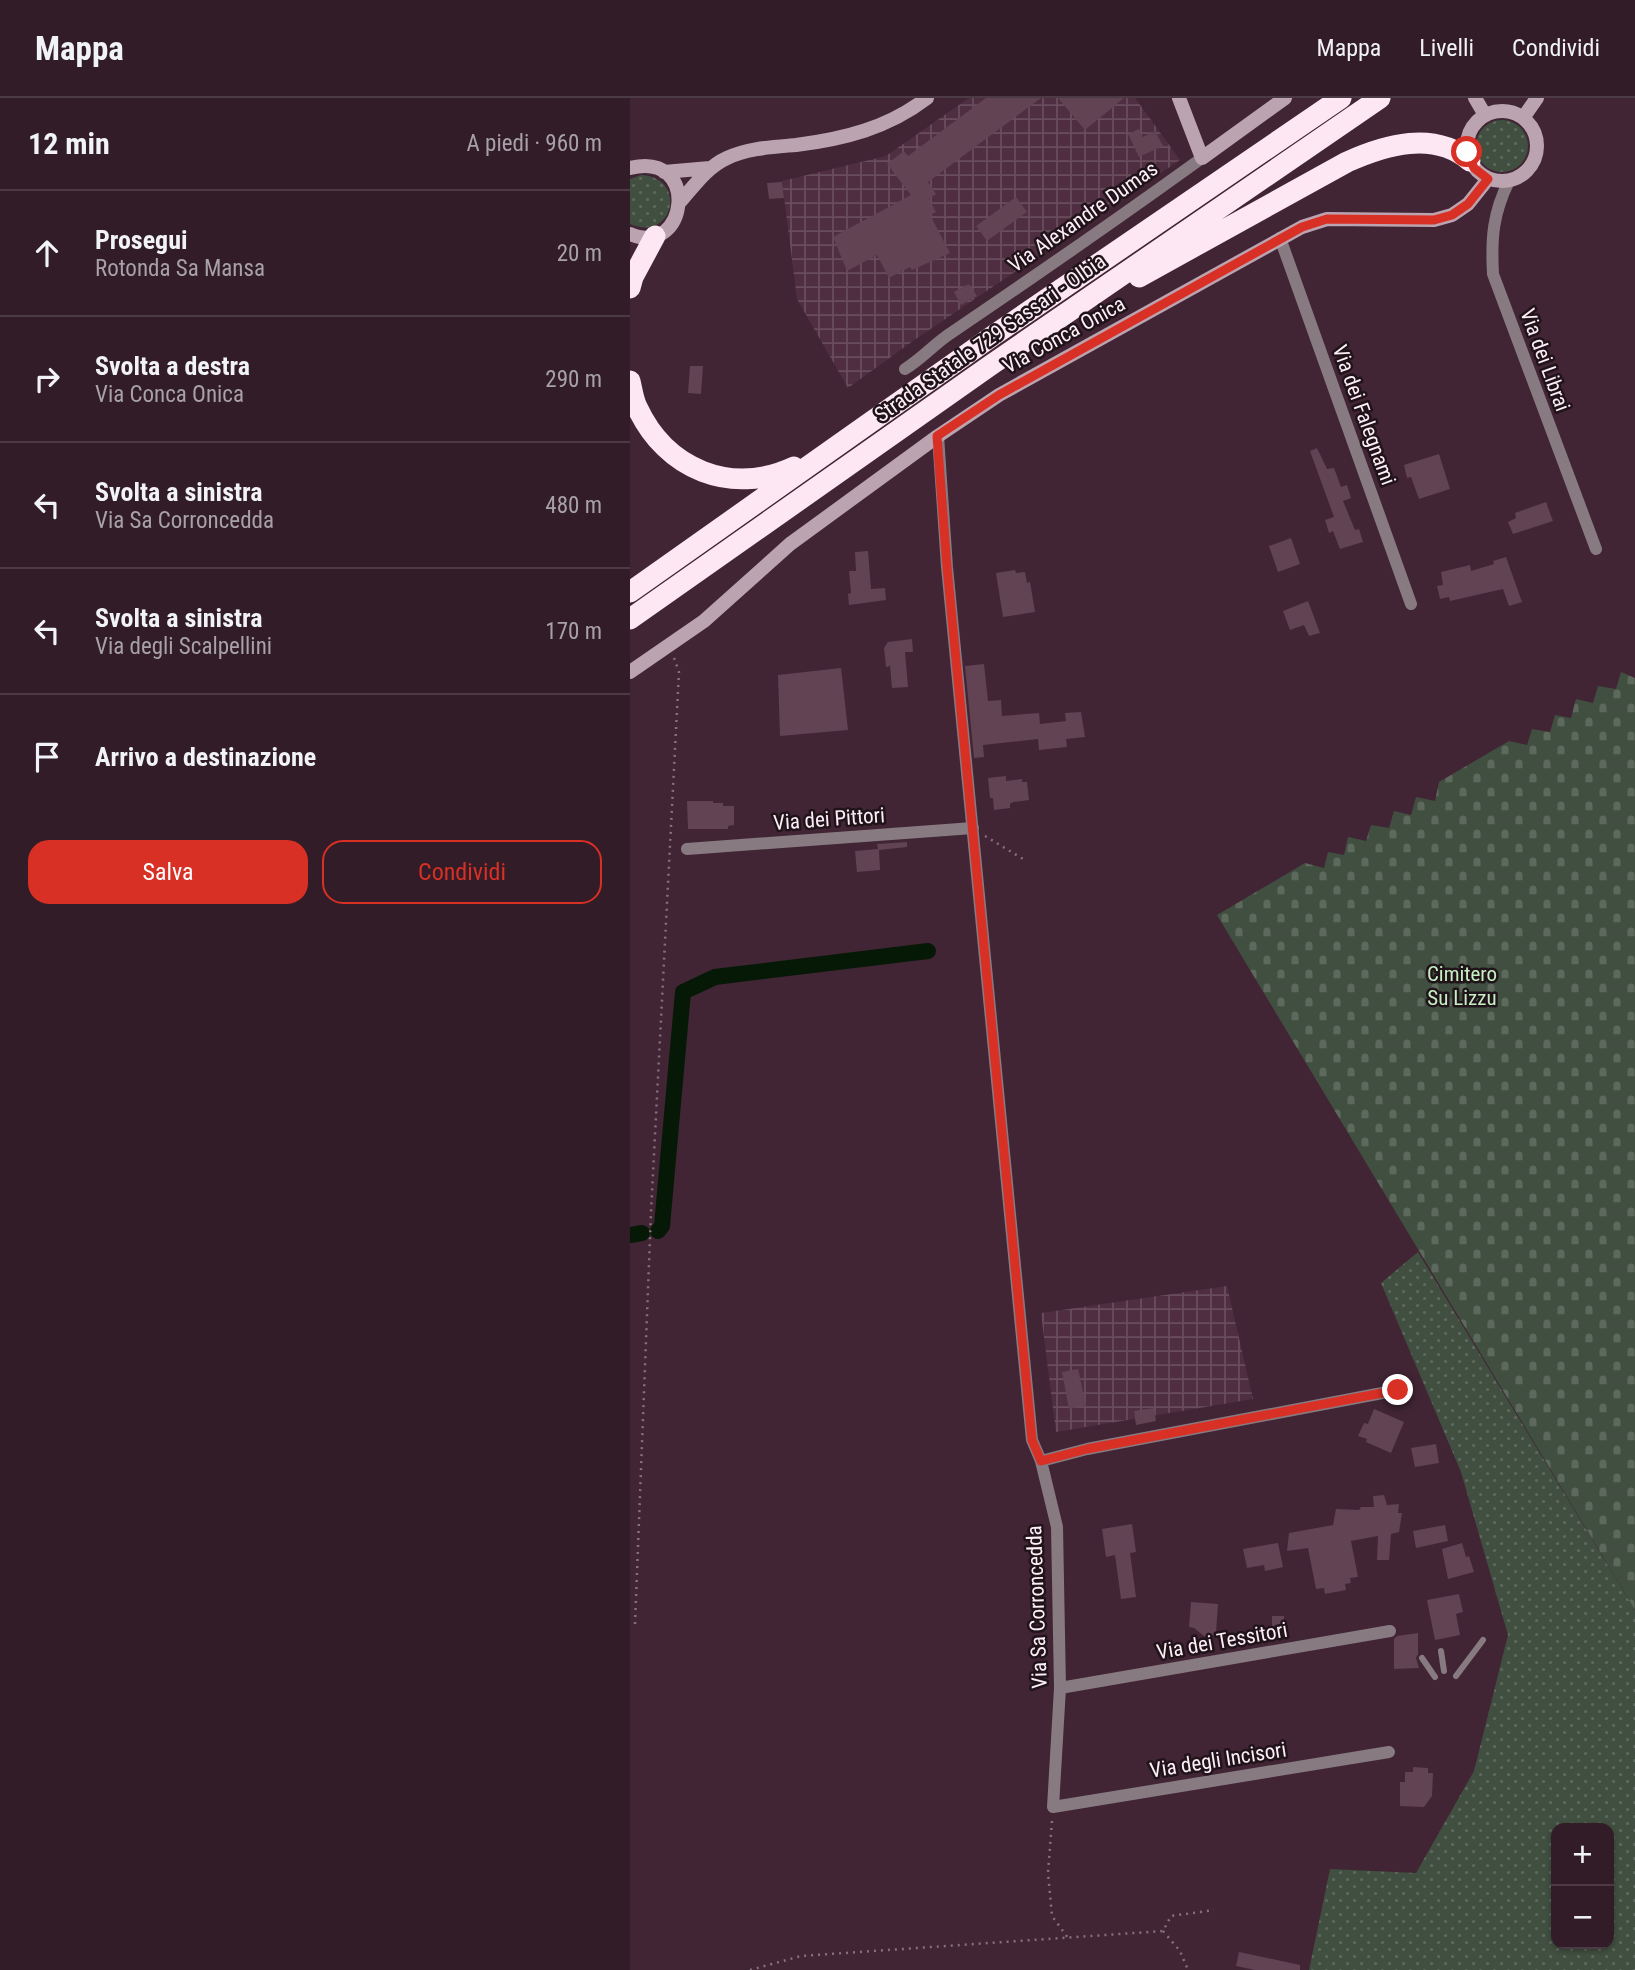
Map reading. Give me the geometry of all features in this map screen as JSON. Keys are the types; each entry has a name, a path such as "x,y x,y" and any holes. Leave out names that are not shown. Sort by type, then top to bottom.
{"highway":[{"name":"Strada Statale 729 Sassari - Olbia","path":"630,592 1016,320 1341,98"},
{"name":"Strada Statale 729 Sassari - Olbia","path":"630,619 1380,98"},
{"path":"1048,327 1347,162 1378,148 1429,143 1450,147 1470,161"},
{"path":"631,277 655,236"},
{"path":"630,381 636,406 654,434 679,461 710,474 744,480 773,477 834,449"}],"street":[{"path":"680,202 710,168 727,158 755,149 828,141 862,133 892,120 927,98"},
{"path":"1179,98 1202,158"},
{"name":"Via Alexandre Dumas","path":"905,369 923,358 947,335 1074,250 1285,98"},
{"path":"1475,98 1485,115"},
{"path":"1523,118 1537,98"},
{"path":"1500,111 1523,118 1534,132 1535,158 1525,173 1509,181 1488,179 1474,168 1467,152 1468,135 1472,127 1485,115 1500,111"},
{"path":"630,168 652,166 664,172 677,187 680,202 672,225 655,236 645,238 630,234"},
{"path":"664,172 710,168"},
{"name":"Via Conca Onica","path":"630,672 721,606 790,544 937,436 999,395 1280,238 1327,219 1434,220 1452,215 1468,204 1488,179"},
{"name":"Via dei Librai","path":"1509,181 1497,204 1491,239 1493,274 1597,549"},
{"name":"Via dei Falegnami","path":"1280,238 1411,604"},
{"name":"Via Sa Corroncedda","path":"937,436 947,567 1032,1440 1041,1461 1057,1527 1060,1688 1053,1807"},
{"name":"Via dei Pittori","path":"687,849 973,828"},
{"path":"1041,1461 1087,1449 1398,1390"},
{"name":"Via dei Tessitori","path":"1060,1688 1390,1631"},
{"name":"Via degli Incisori","path":"1053,1807 1389,1752"}],"lane":[{"path":"1456,1676 1483,1640"},
{"path":"1441,1651 1444,1671"},
{"path":"1422,1658 1435,1677"}],"path":[{"path":"635,1624 650,1212 679,672 670,645"},
{"path":"973,828 1023,859"},
{"path":"1053,1807 1048,1873 1052,1916 1069,1938"},
{"path":"1163,1931 1171,1916 1214,1910"},
{"path":"750,1970 813,1955 1163,1931"},
{"path":"1163,1931 1180,1951 1188,1970"}],"shaded area":[{"path":"969,98 1135,98 1180,160 848,388 797,299 782,181 886,156"},
{"path":"1227,1286 1253,1399 1056,1432 1041,1313"}],"green space":[{"path":"1502,120 1521,127 1528,146 1521,165 1502,172 1483,165 1476,146 1483,127"},
{"path":"641,175 656,178 665,186 670,196 670,207 657,225 645,227 630,224 630,179"},
{"name":"Cimitero Su Lizzu","path":"1621,672 1635,678 1635,1610 1217,915 1305,863 1324,868 1328,852 1344,855 1348,837 1366,841 1371,825 1389,828 1394,811 1411,815 1416,797 1435,801 1439,782 1509,741 1527,745 1532,729 1550,732 1555,715 1571,718 1576,699 1593,703 1598,686 1616,689"},
{"path":"1418,1252 1635,1610 1635,1970 1309,1970 1330,1869 1416,1873 1474,1771 1508,1635 1461,1472 1381,1283"}],"building":[{"path":"986,98 1041,98 928,182 936,194 929,199 936,212 930,215 950,253 912,270 910,267 889,278 877,255 847,271 833,237 911,195 887,164 904,151 908,156"},
{"path":"1058,98 1124,98 1085,130"},
{"path":"1139,129 1143,137 1155,131 1163,146 1139,157 1128,134"},
{"path":"782,182 784,198 769,199 767,183"},
{"path":"1016,197 1027,212 987,241 976,226"},
{"path":"969,284 977,296 961,305 954,292"},
{"path":"690,366 703,366 701,394 688,393"},
{"path":"1317,448 1327,469 1334,468 1341,487 1347,485 1351,498 1343,501 1355,530 1359,529 1363,542 1340,549 1333,531 1329,533 1325,520 1334,517 1310,451"},
{"path":"1439,454 1450,489 1419,499 1411,477 1407,478 1404,465"},
{"path":"1546,502 1553,521 1513,534 1508,522 1516,518 1515,513"},
{"path":"1291,538 1300,564 1278,572 1269,546"},
{"path":"868,551 871,589 885,588 886,600 849,605 849,571 856,571 855,552"},
{"path":"1506,557 1522,602 1509,606 1503,589 1450,601 1449,597 1440,599 1437,586 1443,585 1441,572 1470,565 1471,571"},
{"path":"1015,570 1016,573 1025,572 1027,583 1030,582 1035,612 1003,617 996,573"},
{"path":"1308,601 1320,633 1309,636 1304,625 1290,630 1283,611"},
{"path":"912,639 913,652 905,652 908,687 892,688 890,666 886,667 884,648 888,642"},
{"path":"984,664 988,701 1001,700 1002,716 1039,713 1040,724 1066,721 1065,713 1081,712 1085,737 1066,739 1067,747 1039,750 1038,739 983,745 984,757 974,758 965,666"},
{"path":"841,668 848,730 780,736 778,675"},
{"path":"1006,776 1006,781 1022,779 1022,782 1027,782 1029,800 1013,802 1010,808 994,810 988,778"},
{"path":"687,801 713,801 723,803 723,806 734,806 734,825 728,826 728,829 688,829"},
{"path":"907,842 907,847 879,850 880,870 857,872 855,851 878,849 877,844"},
{"path":"1078,1369 1086,1406 1069,1409 1062,1372"},
{"path":"1154,1408 1156,1421 1136,1425 1134,1411"},
{"path":"1374,1409 1404,1422 1391,1453 1358,1436 1364,1423 1368,1424"},
{"path":"1436,1444 1439,1463 1415,1467 1411,1448"},
{"path":"1384,1495 1387,1505 1399,1504 1398,1513 1402,1513 1399,1532 1391,1534 1389,1560 1377,1560 1378,1536 1351,1541 1358,1577 1350,1578 1351,1583 1345,1584 1346,1590 1325,1594 1324,1588 1316,1589 1308,1548 1287,1551 1289,1533 1333,1525 1336,1509 1359,1510 1361,1507 1374,1507 1373,1496"},
{"path":"1132,1524 1136,1552 1130,1553 1136,1597 1121,1599 1115,1555 1106,1557 1102,1529"},
{"path":"1445,1525 1448,1541 1416,1548 1413,1531"},
{"path":"1278,1543 1283,1567 1265,1571 1264,1565 1247,1568 1243,1549"},
{"path":"1462,1543 1474,1572 1448,1579 1442,1549"},
{"path":"1459,1594 1463,1612 1456,1614 1460,1635 1435,1640 1427,1600"},
{"path":"1191,1602 1218,1604 1216,1633 1210,1637 1189,1627"},
{"path":"1272,1616 1284,1616 1284,1639 1272,1639"},
{"path":"1418,1633 1416,1658 1419,1668 1394,1669 1394,1639 1397,1636"},
{"path":"1413,1767 1428,1768 1428,1773 1433,1773 1432,1796 1424,1807 1400,1806 1400,1782 1405,1782 1405,1772 1413,1772"},
{"path":"1239,1952 1300,1965 1300,1970 1255,1970 1236,1966"}],"waterway":[{"path":"658,1231 662,1226 683,992 715,977 928,951"},
{"path":"630,1235 642,1233"}],"route":[{"path":"1398,1390 1087,1449 1041,1461 1032,1440 947,567 937,436 999,395 1302,227 1327,219 1434,220 1452,215 1468,204 1488,179 1474,168 1467,152"}]}
